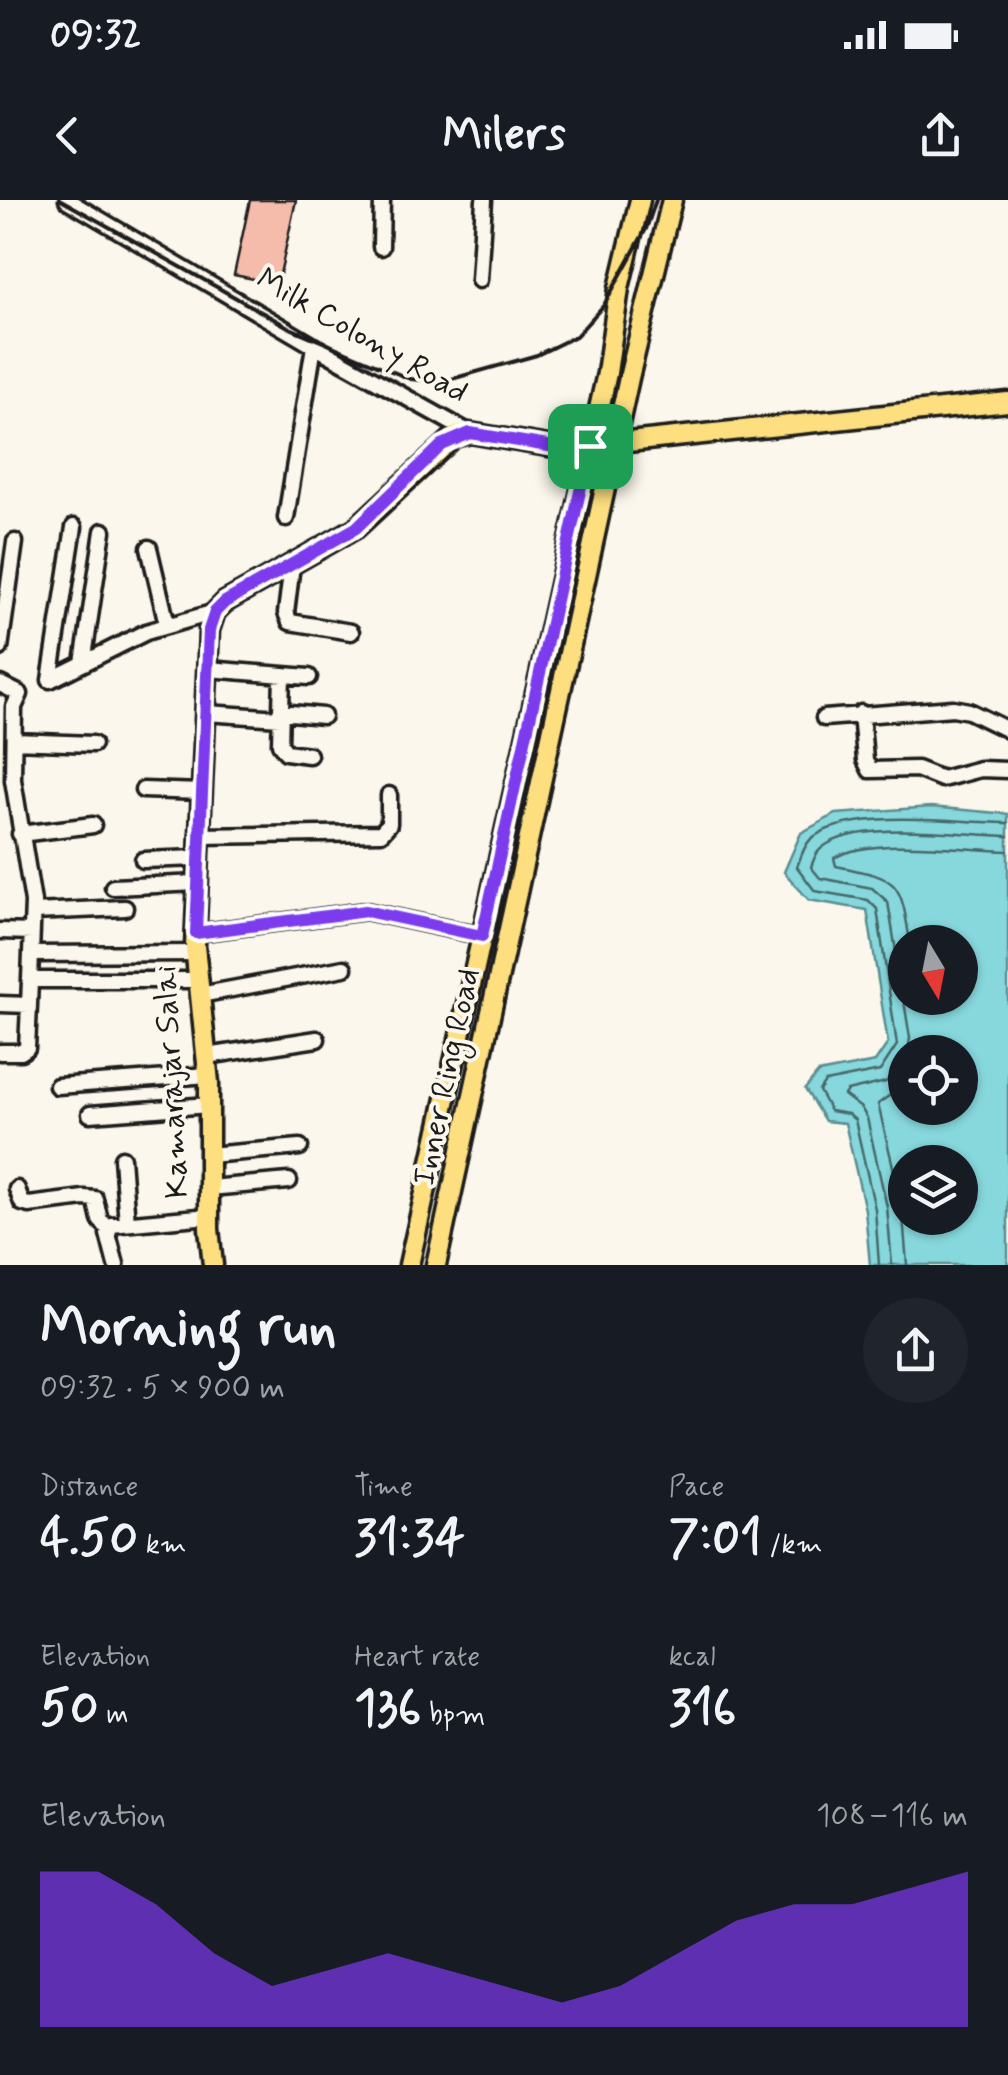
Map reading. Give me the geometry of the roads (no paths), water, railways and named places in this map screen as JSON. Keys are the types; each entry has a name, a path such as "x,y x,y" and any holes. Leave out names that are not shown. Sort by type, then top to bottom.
{"main road":[{"name":"Inner Ring Road","path":"409,1265 607,373 619,288 640,200"},
{"name":"Inner Ring Road","path":"436,1265 615,441 672,200"},
{"name":"Milk Colony Road","path":"470,433 560,448 1008,402"},
{"path":"215,612 225,602 356,528 442,445 470,433"},
{"name":"Kamarajar Salai","path":"213,1265 209,1216 210,1104 196,933 209,630 215,612"}],"street":[{"name":"Milk Colony Road","path":"67,200 470,433"},
{"path":"381,247 382,200"},
{"path":"479,280 484,200"},
{"path":"286,518 314,346"},
{"path":"74,527 50,680 167,624 215,612"},
{"path":"84,664 102,531"},
{"path":"0,648 15,542"},
{"path":"150,548 167,624"},
{"path":"292,564 286,613 290,622 351,632"},
{"path":"208,668 309,677"},
{"path":"282,675 282,749 309,755"},
{"path":"0,684 20,694 14,707 9,749 33,912 27,1048 21,1052 0,1052"},
{"path":"824,718 953,708 969,711 1008,730"},
{"path":"206,713 323,716"},
{"path":"862,713 865,760 870,770 910,768 942,779 980,768 1008,770"},
{"path":"9,749 93,744"},
{"path":"143,790 202,792"},
{"path":"200,836 381,833 389,824 389,795"},
{"path":"0,819 19,827 93,825"},
{"path":"144,860 199,858"},
{"path":"114,887 198,883"},
{"path":"33,912 124,908"},
{"path":"196,933 366,911 482,936"},
{"path":"0,931 32,932"},
{"path":"32,954 196,952"},
{"path":"30,980 200,988 344,968"},
{"path":"0,1004 29,1005"},
{"path":"56,1086 208,1065 316,1040"},
{"path":"90,1114 210,1104"},
{"path":"209,1155 300,1147"},
{"path":"122,1158 127,1222"},
{"path":"209,1188 289,1181"},
{"path":"17,1189 22,1204 29,1205 95,1199 100,1220 108,1228 116,1265"},
{"path":"108,1228 127,1222 209,1216"}],"water":[{"path":"931,807 1008,814 1008,1265 870,1265 865,1210 845,1123 825,1121 805,1089 818,1073 875,1062 888,1043 867,910 809,900 784,872 801,833 836,814"}],"railway":[{"path":"61,200 290,328 410,379 441,382 537,355 576,336 604,305 646,229 656,200"}]}
